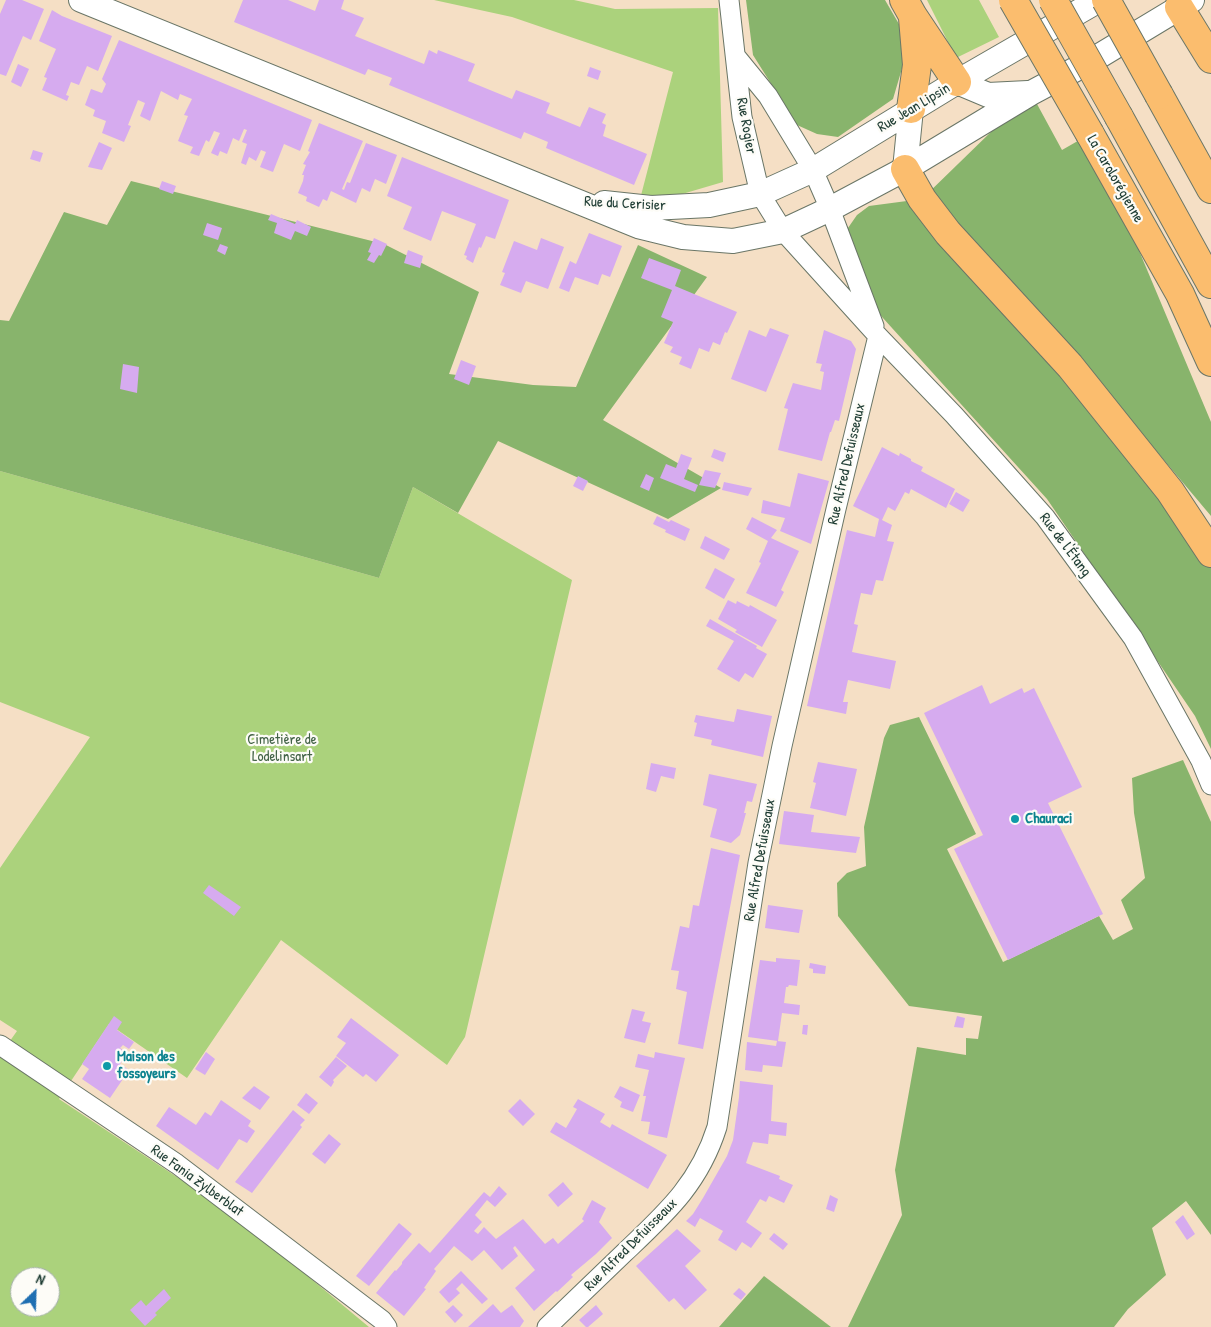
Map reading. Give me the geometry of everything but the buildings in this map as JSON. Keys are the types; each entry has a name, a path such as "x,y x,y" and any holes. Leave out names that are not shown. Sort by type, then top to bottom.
{"highway":[{"name":"La Carolorégienne","path":"1013,0 1180,294 1211,362"},
{"path":"1106,0 1211,189"},
{"path":"1181,2 1211,59"},
{"path":"909,8 957,82"},
{"path":"909,8 917,66 912,110"},
{"path":"1060,10 1211,284"},
{"path":"905,169 922,199 948,233 1070,366 1170,491 1211,553"}],"street":[{"path":"81,0 577,200"},
{"name":"Rue Rogier","path":"729,0 737,58 742,117 760,194"},
{"name":"Rue Jean Lipsin","path":"760,194 813,170 912,110 957,82 1060,10 1099,0"},
{"path":"783,231 830,209 905,169 1031,93 1091,61 1181,2"},
{"name":"Rue Rogier","path":"737,58 768,96 813,170"},
{"path":"957,82 988,95 1031,93"},
{"path":"905,169 912,110"},
{"name":"Rue de l'Étang","path":"813,170 830,209 878,336"},
{"name":"Rue du Cerisier","path":"577,200 651,208 709,204 760,194"},
{"name":"Rue de l'Étang","path":"760,194 783,231 878,336 954,415 1045,517 1133,638 1201,761 1211,784"},
{"name":"Rue du Cerisier","path":"577,200 638,226 684,237 733,241 783,231"},
{"name":"Rue Alfred Defuisseaux","path":"547,1327 665,1214 699,1171 710,1150 717,1126 760,853 782,746 878,336"},
{"name":"Rue Fania Zylberblat","path":"0,1045 177,1164 382,1320 386,1327"}],"green space":[{"path":"434,0 574,0 615,9 718,8 723,182 638,207 673,72 512,17"},
{"path":"746,0 885,0 903,31 903,65 893,99 838,137 817,134 797,125 753,55"},
{"path":"927,0 979,0 999,37 956,58"},
{"path":"1031,93 1062,150 1090,134 1211,422 1211,516 1084,365 1211,565 1211,749 1195,716 1047,499 863,296 841,238 857,215 869,206 922,199"},
{"path":"131,181 384,244 479,292 449,374 533,385 576,387 638,245 707,277 603,420 721,488 668,519 498,441 458,513 413,487 379,578 0,471 0,320 9,321 64,212 107,225"},
{"name":"Cimetière de Lodelinsart","path":"0,471 379,578 413,487 572,580 465,1037 447,1065 281,940 187,1078 109,1024 59,1099 245,1224 369,1327 0,1327 0,1055 17,1031 0,1020 0,868 90,737 0,702"},
{"path":"919,717 976,834 947,849 1003,962 1099,916 1113,940 1133,929 1121,900 1145,878 1134,813 1132,778 1183,760 1211,822 1211,1235 1186,1201 1152,1228 1166,1275 1128,1309 1114,1327 848,1327 902,1215 895,1170 917,1047 966,1055 966,1038 978,1039 982,1016 909,1006 838,916 837,883 847,873 866,866 864,827 884,738 890,725"},
{"path":"764,1276 831,1327 719,1327"}],"place":[{"name":"Chauraci","path":"1015,819"},
{"name":"Maison des fossoyeurs","path":"107,1066"}]}
